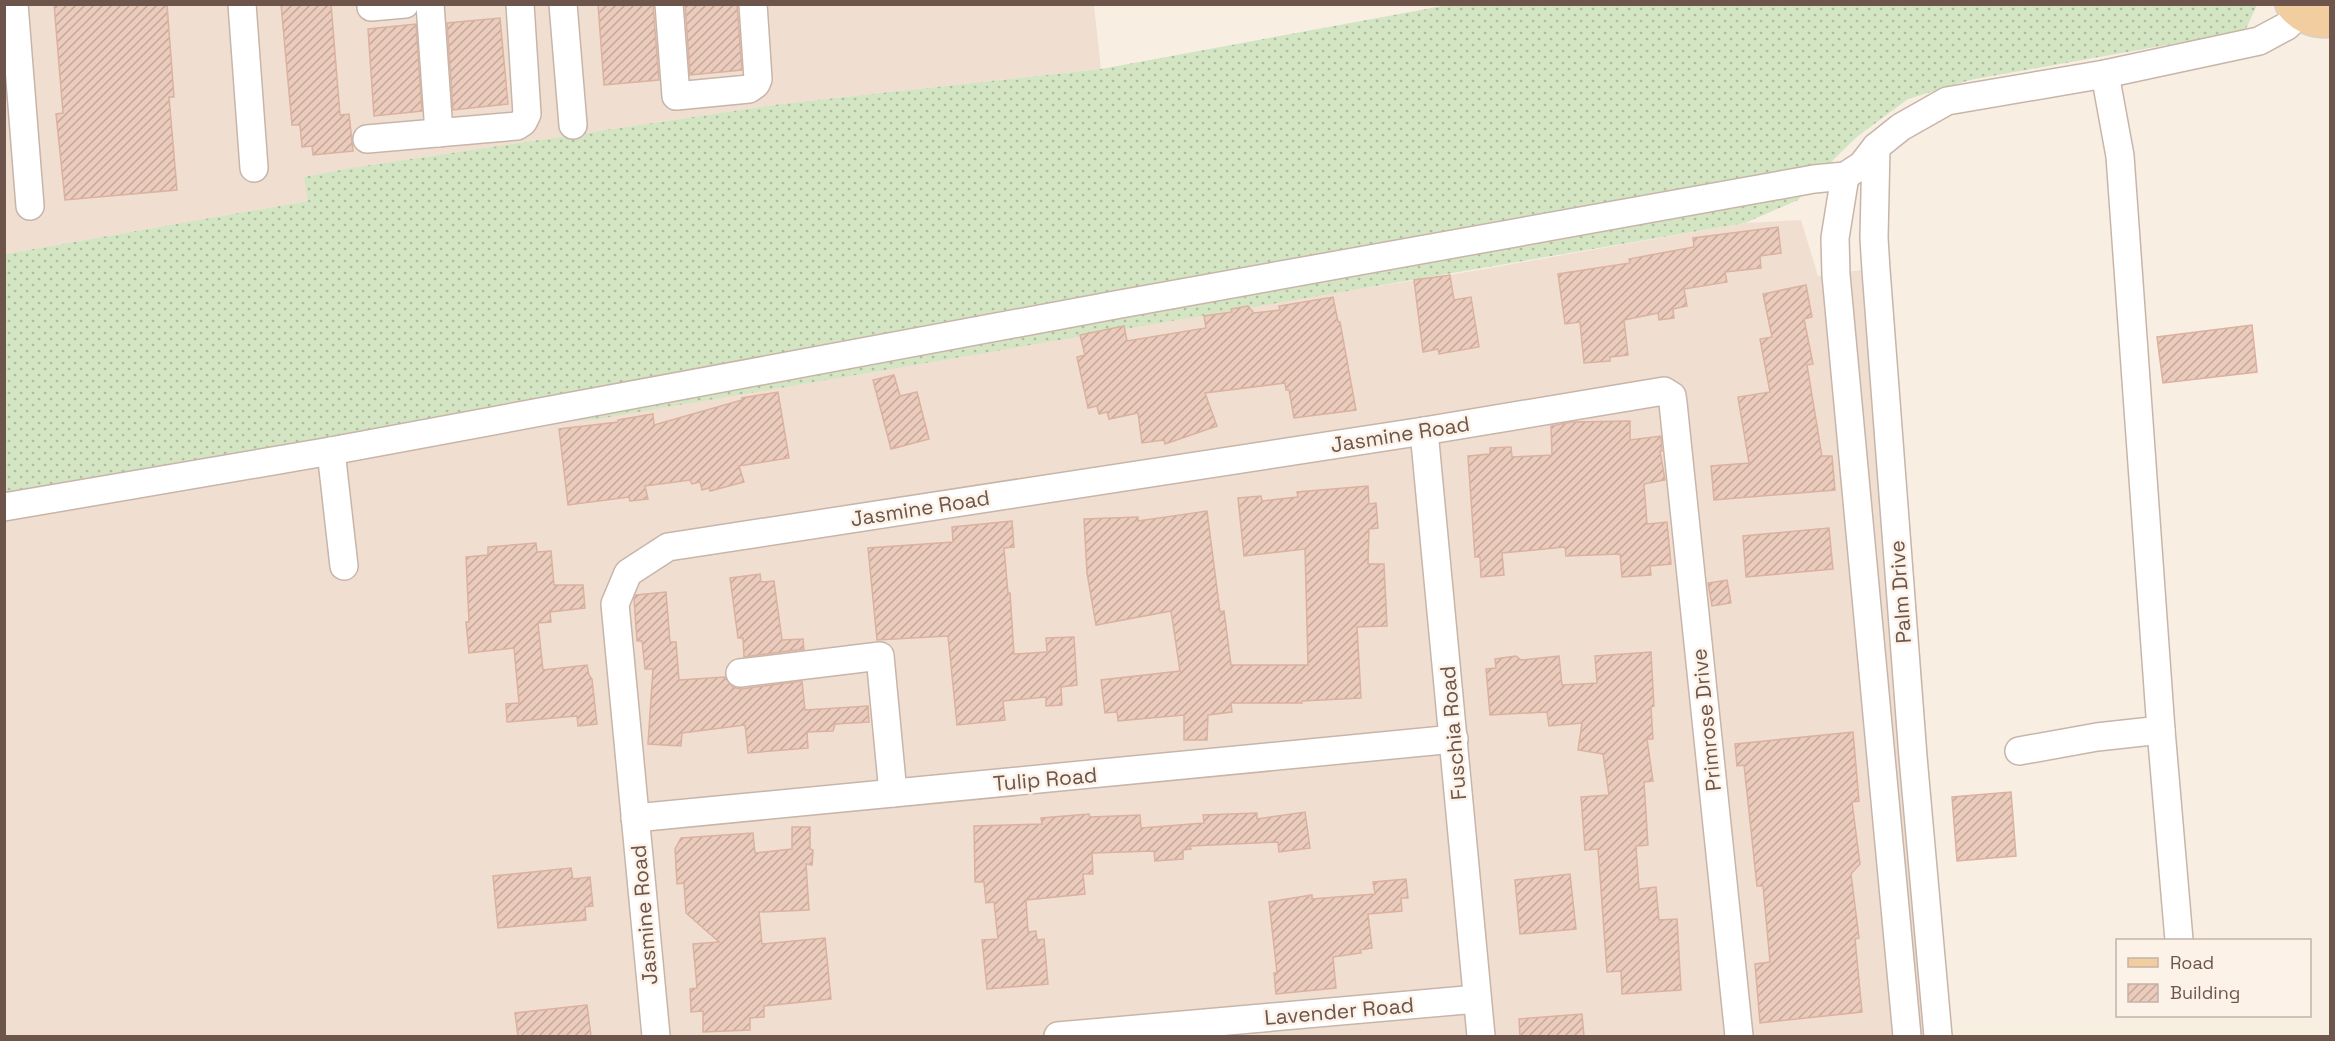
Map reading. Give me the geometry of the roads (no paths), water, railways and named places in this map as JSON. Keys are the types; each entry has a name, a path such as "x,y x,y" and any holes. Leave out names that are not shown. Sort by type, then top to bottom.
{"street":[{"path":"14,4 30,206"},
{"path":"242,4 254,168"},
{"path":"371,8 405,4"},
{"path":"430,4 439,133"},
{"path":"367,139 517,126 523,122 527,114 520,4"},
{"path":"562,4 573,125"},
{"path":"669,4 676,96 749,89 756,84 758,79 753,4"},
{"path":"4,507 331,451 1103,307 1845,176 1862,165 1876,147 1901,126 1947,101 2104,74 2259,40 2307,13"},
{"path":"2104,74 2120,156 2161,730 2179,939"},
{"name":"Palm Drive","path":"1876,147 1874,237 1876,270 1913,757 1938,1036"},
{"name":"Palm Drive","path":"1845,176 1835,238 1836,275 1907,1036"},
{"name":"Jasmine Road","path":"656,1036 615,604 628,573 668,547 1424,431 1664,391 1672,396 1673,403"},
{"name":"Primrose Drive","path":"1673,403 1739,1036"},
{"name":"Fuschia Road","path":"1424,431 1481,1036"},
{"path":"331,451 344,566"},
{"path":"740,673 880,656 893,793"},
{"path":"2019,751 2097,737 2161,730"},
{"name":"Tulip Road","path":"635,818 1454,740"},
{"name":"Lavender Road","path":"1058,1036 1477,999"}]}
